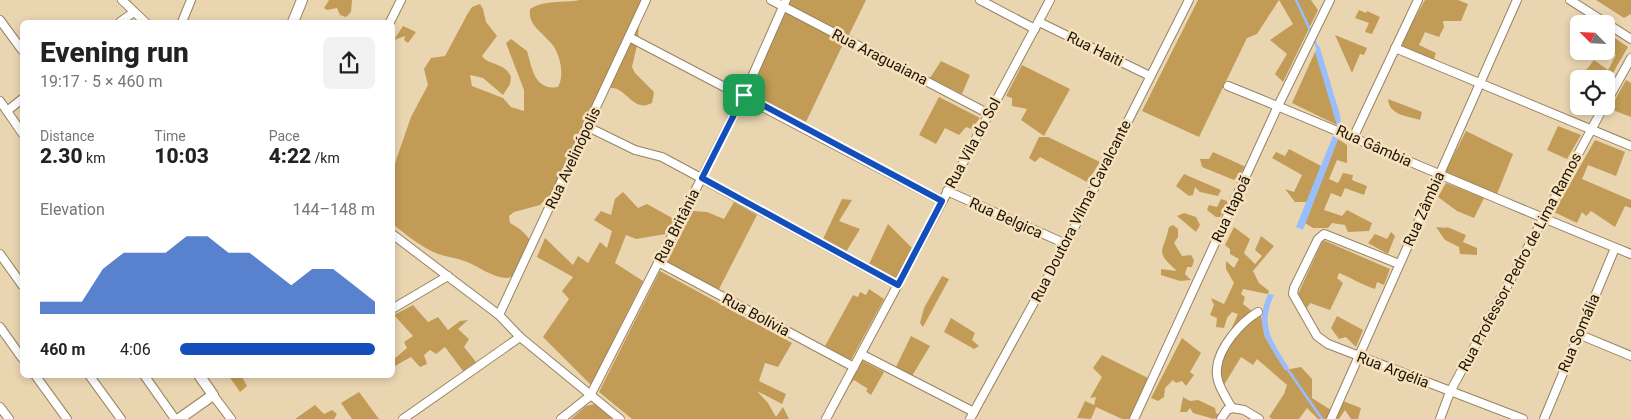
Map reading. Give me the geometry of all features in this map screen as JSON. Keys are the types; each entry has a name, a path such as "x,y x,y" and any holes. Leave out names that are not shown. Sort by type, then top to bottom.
{"street":[{"path":"122,0 143,20"},
{"path":"183,20 191,0"},
{"path":"294,20 302,0"},
{"path":"391,20 400,0"},
{"name":"Rua Avelinópolis","path":"500,316 646,0"},
{"name":"Rua Araguaiana","path":"770,0 784,3 989,114"},
{"name":"Rua Haiti","path":"980,0 1150,76"},
{"name":"Rua Vila do Sol","path":"827,417 1050,0"},
{"name":"Rua Doutora Vilma Cavalcante","path":"972,416 1066,244 1189,0"},
{"name":"Rua Itapoã","path":"1134,419 1278,106 1330,0"},
{"path":"1353,136 1418,0"},
{"name":"Rua Zâmbia","path":"1331,417 1517,0"},
{"path":"1570,0 1631,39"},
{"name":"Rua Britânia","path":"590,396 744,95 784,3"},
{"path":"123,20 134,12"},
{"path":"0,20 20,47"},
{"path":"629,37 744,95 942,201"},
{"path":"1395,48 1631,146"},
{"path":"1615,87 1631,58"},
{"name":"Rua Gâmbia","path":"1228,86 1353,136 1631,254"},
{"path":"0,101 20,130"},
{"path":"7,111 20,101"},
{"name":"Rua Professor Pedro de Lima Ramos","path":"1440,419 1450,392 1599,115"},
{"path":"588,127 635,150 662,157 898,285"},
{"name":"Rua Belgica","path":"947,191 1066,244"},
{"name":"Rua Argélia","path":"1399,264 1330,234 1321,235 1294,288 1294,298 1317,336 1328,344 1523,419"},
{"path":"395,236 500,316 520,337 620,419"},
{"name":"Rua Somália","path":"1544,419 1615,248"},
{"path":"0,254 20,279"},
{"name":"Rua Bolívia","path":"658,262 854,367"},
{"path":"395,307 448,276"},
{"path":"1232,408 1220,388 1217,368 1226,346 1242,322 1258,312"},
{"path":"0,327 20,355"},
{"path":"1578,334 1631,356"},
{"path":"403,419 520,337"},
{"path":"861,354 972,416"},
{"path":"37,378 67,419"},
{"path":"91,378 121,419"},
{"path":"146,378 175,419"},
{"path":"201,378 231,419"},
{"path":"179,419 213,395"},
{"path":"561,419 590,396"},
{"path":"0,406 10,419"},
{"path":"1221,419 1227,410 1232,408 1244,410 1259,419"},
{"path":"827,417 836,419"}],"shaded area":[{"path":"329,0 352,0 351,12 346,17 340,15 337,8 327,10 324,8"},
{"path":"580,0 647,0 639,20 638,41 632,67 635,73 654,92 652,103 644,105 632,101 622,92 615,89 608,88 599,91 586,125 576,141 568,165 554,191 540,205 514,212 509,216 510,223 523,232 531,242 532,248 528,261 519,271 507,278 502,278 464,261 438,254 426,248 395,226 395,163 411,117 428,85 424,69 431,58 445,56 472,7 480,4 486,22 497,36 482,56 501,66 511,77 510,84 503,95 483,78 470,75 472,86 503,98 511,107 524,111 524,90 506,43 511,39 527,51 535,76 539,82 550,87 558,87 561,76 559,57 554,46 533,24 530,15 530,9 547,3"},
{"path":"791,0 866,0 848,37 789,6"},
{"path":"1198,0 1279,0 1257,34 1247,38 1199,137 1142,111"},
{"path":"1279,0 1311,0 1318,10 1283,82 1275,74 1287,54 1270,40 1293,24"},
{"path":"1425,0 1458,0 1468,4 1461,21 1443,21 1444,27 1439,37 1425,32 1419,45 1436,53 1433,62 1402,46 1403,39"},
{"path":"1596,0 1631,0 1631,14 1624,18"},
{"path":"1359,10 1366,13 1367,11 1380,17 1372,34 1365,32 1369,23 1355,18"},
{"path":"786,12 844,42 806,122 749,93"},
{"path":"403,26 416,32 408,43 404,40 405,36 395,38"},
{"path":"1335,35 1367,48 1364,55 1360,54 1352,73"},
{"path":"1615,38 1628,47 1615,70 1608,70 1615,60"},
{"path":"1315,52 1317,55 1337,125 1292,103"},
{"path":"1594,60 1608,70 1586,70"},
{"path":"941,61 970,75 962,94 930,78"},
{"path":"1022,65 1070,89 1044,136 1021,120 1027,109 1012,106 1012,98 1006,96"},
{"path":"1626,80 1631,83 1631,117 1615,111 1615,100"},
{"path":"939,97 980,118 971,129 966,127 959,135 945,128 936,144 919,135"},
{"path":"1388,99 1422,112 1420,120 1396,112 1389,105"},
{"path":"1558,126 1581,135 1567,159 1547,150"},
{"path":"1466,131 1513,154 1497,194 1445,172"},
{"path":"1039,137 1048,137 1100,162 1087,182 1040,157 1035,162 1029,158"},
{"path":"1338,139 1347,145 1347,163 1337,160 1329,179 1338,183 1343,173 1353,175 1352,180 1367,186 1364,195 1345,188 1341,197 1331,193 1324,210 1342,216 1347,210 1372,223 1369,231 1348,232 1345,225 1332,223 1328,228 1313,228 1305,223"},
{"path":"1595,140 1625,152 1616,176 1588,165 1582,179 1631,200 1631,208 1625,206 1615,227 1591,211 1586,216 1582,212 1577,223 1554,212"},
{"path":"1289,149 1321,166 1307,202 1295,202 1285,189 1294,192 1302,175 1272,158 1276,152 1285,156"},
{"path":"1213,152 1246,167 1234,180 1202,167 1200,159 1209,159"},
{"path":"1184,174 1221,190 1218,196 1200,192 1195,187 1193,195 1189,196 1176,186"},
{"path":"1446,183 1484,198 1474,218 1457,211 1438,197"},
{"path":"623,192 638,208 647,204 674,219 666,234 636,239 626,235 615,263 643,281 591,385 543,337 569,299 562,291 573,277 537,257 545,238 573,265 578,256 588,263 600,242 607,248 612,231 594,220 601,211 611,215 615,199"},
{"path":"842,199 852,200 839,221 860,229 846,252 823,239"},
{"path":"1221,199 1227,201 1227,205 1220,217 1216,217 1207,210 1209,205 1217,207"},
{"path":"734,202 757,215 718,291 667,262 693,211 707,212 724,219"},
{"path":"1184,213 1196,217 1200,225 1196,232 1177,216"},
{"path":"888,224 912,248 897,279 869,264"},
{"path":"1173,225 1178,229 1178,237 1174,243 1182,256 1191,255 1194,260 1192,267 1187,267 1185,274 1191,280 1180,281 1161,275 1161,269 1177,271 1165,259 1162,251 1169,227"},
{"path":"1445,226 1466,235 1463,242 1477,248 1477,255 1460,254 1459,247 1445,240 1436,227 1448,228"},
{"path":"1234,227 1250,239 1244,253 1255,264 1262,256 1255,250 1261,236 1274,246 1253,271 1259,283 1269,291 1268,294 1243,289 1241,294 1245,297 1243,304 1253,312 1241,319 1225,343 1238,314 1232,312 1227,318 1224,328 1216,327 1217,318 1210,315 1214,305 1211,298 1224,304 1234,283 1226,269 1226,261 1234,268 1239,259 1230,254 1230,249 1225,245"},
{"path":"1391,232 1395,236 1388,254 1368,243 1375,234 1387,239"},
{"path":"1323,240 1390,269 1384,285 1377,282 1375,289 1339,273 1337,278 1343,283 1330,310 1310,303 1307,308 1298,294"},
{"path":"660,271 792,343 778,367 765,363 759,381 786,394 782,404 757,391 768,403 776,417 783,407 789,419 632,419 599,392"},
{"path":"942,276 949,279 923,327 920,323 924,308"},
{"path":"869,289 884,299 851,360 825,346 853,295 858,297 860,292 866,295"},
{"path":"413,305 428,322 438,317 448,330 460,321 468,320 458,329 469,339 464,347 476,362 463,371 445,347 436,354 430,350 424,355 427,364 420,367 411,357 395,366 395,358 407,348 404,342 413,336 395,314"},
{"path":"1261,315 1265,337 1285,370 1301,367 1312,379 1312,398 1331,410 1327,419 1318,419 1307,408 1299,419 1272,419 1269,417 1284,394 1287,385 1257,359 1253,365 1241,357 1224,385 1219,367 1231,343 1245,325"},
{"path":"1337,316 1363,330 1356,347 1346,337 1339,339 1331,328"},
{"path":"951,318 975,333 972,340 979,346 974,349 944,332"},
{"path":"911,336 930,346 912,376 896,367"},
{"path":"1182,338 1201,353 1190,372 1194,375 1186,386 1182,381 1176,383 1173,380 1165,388 1164,397 1158,401 1151,398"},
{"path":"1102,355 1148,378 1129,419 1122,419 1096,407 1091,419 1077,418 1085,401 1094,405 1096,397 1090,398 1102,377 1093,368"},
{"path":"861,360 884,372 871,395 866,391 868,389 854,380 850,385 849,381"},
{"path":"230,378 243,378 247,386 240,392"},
{"path":"359,392 379,419 352,419 341,403"},
{"path":"1183,397 1190,401 1198,400 1215,408 1216,413 1220,416 1214,419 1193,413 1190,408 1187,412 1180,412"},
{"path":"1343,401 1361,408 1358,419 1351,419 1345,410 1339,419 1334,417"},
{"path":"595,404 615,419 571,419 586,406"},
{"path":"315,405 324,414 332,410 337,414 334,419 295,419"}],"water":[{"path":"1319,45 1340,115 1341,126 1337,125 1315,52"},
{"path":"1333,136 1338,139 1303,230 1296,227"},
{"path":"1268,294 1274,295 1268,316 1268,325 1273,342 1289,368 1285,370 1268,343 1262,326 1262,316"}],"waterway":[{"path":"1296,0 1312,34"},
{"path":"1314,39 1318,50"},
{"path":"1286,367 1322,419"}],"route":[{"path":"744,95 942,201 898,285 702,178 744,95"}]}
